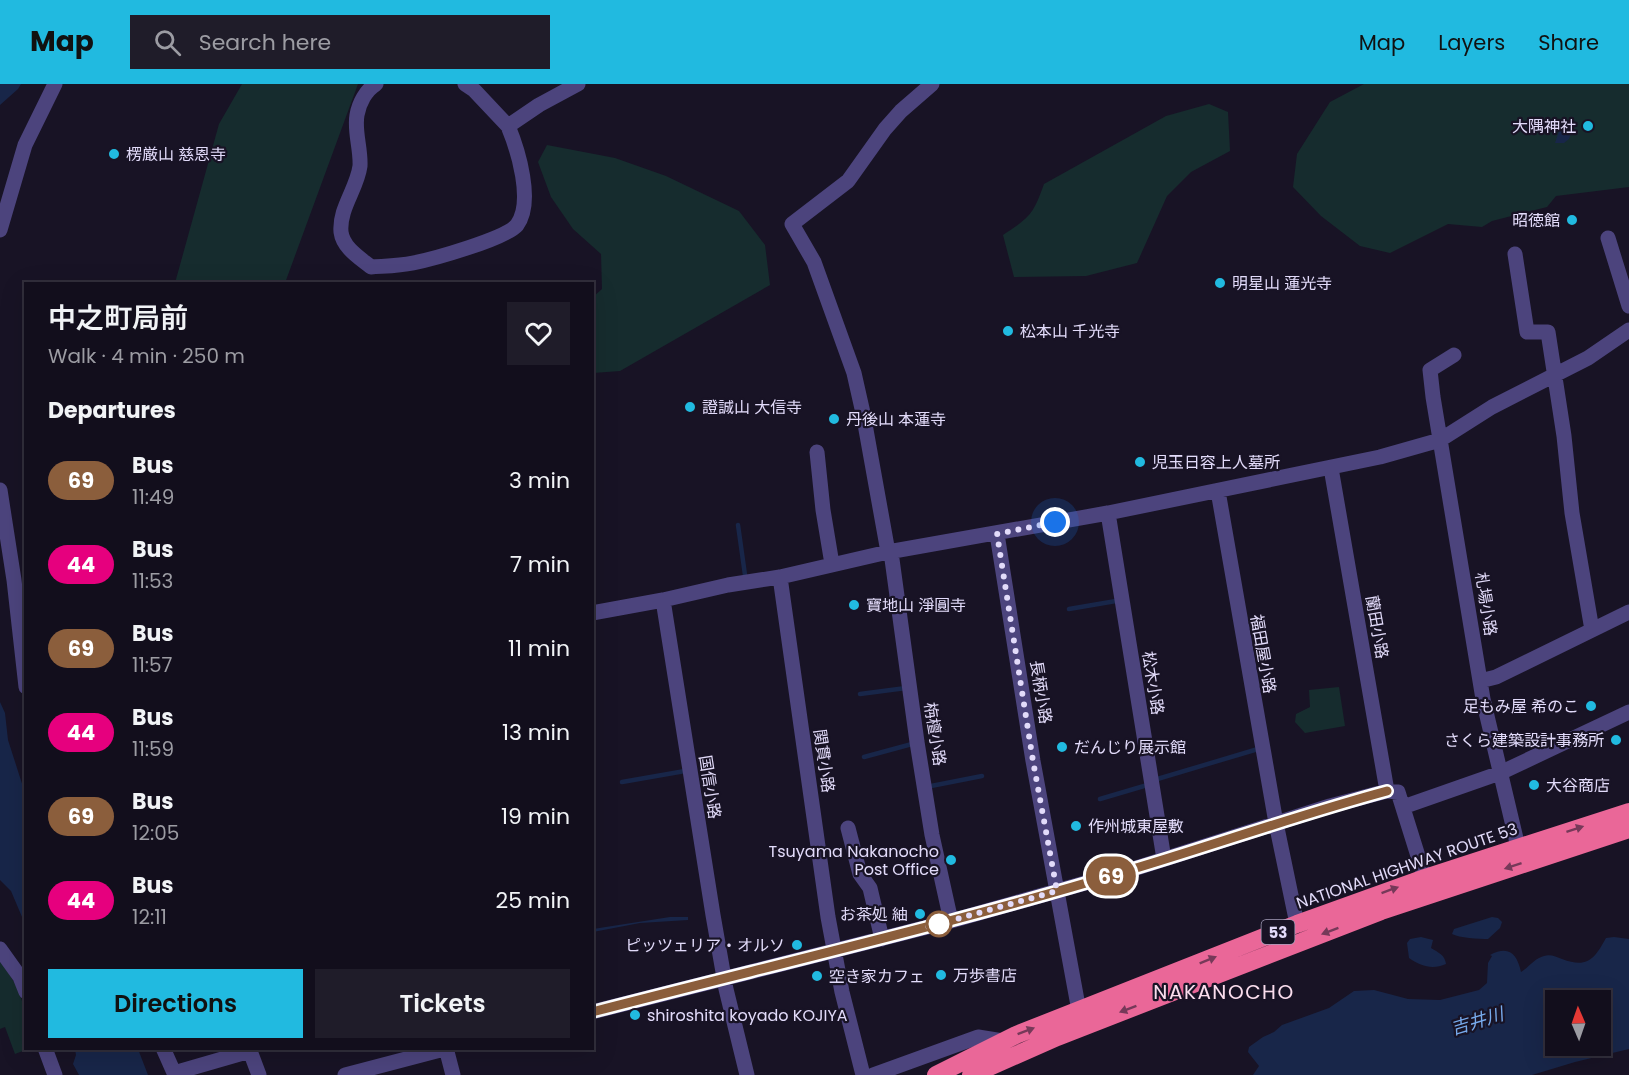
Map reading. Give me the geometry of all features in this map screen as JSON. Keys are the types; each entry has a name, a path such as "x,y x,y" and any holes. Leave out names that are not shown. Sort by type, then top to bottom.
{"highway":[{"name":"NATIONAL HIGHWAY ROUTE 53","path":"971,1075 1057,1037 1382,911 1428,886 1518,847 1629,812"},
{"name":"NATIONAL HIGHWAY ROUTE 53","path":"936,1075 1003,1041 1297,924 1629,829"}],"street":[{"path":"0,230 4,203 25,145 55,84"},
{"path":"376,84 360,102 356,117 360,165 356,184 344,209 341,233 346,245 371,267 411,263 452,252 504,234 517,225 524,204 519,154 508,126 474,90 465,84"},
{"path":"508,126 539,105 578,84"},
{"name":"栴檀小路","path":"932,84 901,111 848,181 792,224 814,262 854,373 890,552 932,835 951,921"},
{"path":"1608,238 1629,306"},
{"path":"1515,254 1527,332 1548,332 1564,436 1572,513 1592,630"},
{"path":"594,613 728,585 780,577 890,552 1108,513 1380,458 1440,440 1492,407 1588,358 1629,330"},
{"name":"札場小路","path":"1454,355 1430,370 1480,681 1518,847"},
{"path":"817,452 832,564"},
{"name":"蘭田小路","path":"1331,468 1387,791"},
{"path":"0,490 14,580 22,588 13,597 24,673"},
{"name":"福田屋小路","path":"1218,491 1276,823 1297,924"},
{"name":"松木小路","path":"1108,513 1164,859"},
{"name":"長柄小路","path":"997,534 1033,761 1079,1011"},
{"name":"関貫小路","path":"780,577 834,950 863,1075"},
{"name":"国信小路","path":"663,600 701,845 725,978 747,1075"},
{"path":"1480,681 1497,677 1629,612"},
{"path":"1403,807 1500,773 1629,712"},
{"path":"594,1011 951,921 1387,791 1398,792 1428,886"},
{"path":"848,828 860,874 870,888 882,939"},
{"path":"0,949 20,977 24,987"},
{"path":"873,1075 978,1037 1003,1041"},
{"path":"46,1050 55,1075"},
{"path":"164,1050 175,1074 250,1051 259,1075"},
{"path":"345,1075 443,1050"},
{"path":"447,1050 453,1075"}],"green space":[{"path":"242,84 358,84 285,282 175,282 219,124"},
{"path":"1364,84 1629,84 1629,187 1556,196 1547,207 1492,221 1482,227 1448,224 1390,253 1360,246 1321,216 1293,187 1297,154 1330,102"},
{"path":"1209,104 1228,112 1230,151 1191,172 1167,196 1137,263 1086,276 1014,277 1003,235 1030,214 1044,184 1166,116"},
{"path":"547,145 615,158 666,176 739,211 765,245 770,285 620,371 594,373 594,296 602,289 601,254 573,229 551,197 538,162"},
{"path":"1339,687 1345,726 1305,733 1295,722 1296,714 1310,707 1309,690"},
{"path":"0,962 15,983 22,1002 25,1050 15,1054 5,1027 0,1029"}],"water":[{"path":"0,84 21,84 0,105"},
{"path":"1568,120 1574,124 1569,139 1564,143 1555,143 1559,131"},
{"path":"0,702 5,713 8,740 24,790 24,922 11,891 0,880"},
{"path":"670,917 688,917 688,920 640,923 594,932 594,929"},
{"path":"1492,917 1502,922 1500,928 1488,939 1452,934 1454,929"},
{"path":"1421,937 1433,940 1431,948 1443,956 1446,964 1436,967 1427,966 1409,958 1407,943 1410,939"},
{"name":"吉井川","path":"1606,938 1629,939 1629,1049 1611,1053 1611,990 1545,990 1545,1056 1600,1056 1532,1075 1253,1075 1259,1066 1248,1052 1249,1047 1282,1025 1329,1008 1354,991 1374,990 1408,999 1440,1000 1479,990 1487,983 1488,963 1492,956 1490,955 1497,952 1511,953 1517,960 1521,972 1547,955 1578,963 1590,960"},
{"path":"75,1050 138,1050 148,1075 79,1075 73,1064"}],"waterway":[{"path":"738,525 745,575"},
{"path":"1069,609 1116,601"},
{"path":"860,694 906,688"},
{"path":"864,757 912,744"},
{"path":"1154,780 1258,749"},
{"path":"622,782 685,771"},
{"path":"931,786 982,776"},
{"path":"1100,799 1144,786"}],"bus line":[{"name":"69","path":"594,1011 951,921 1124,872 1330,806 1387,791"}],"place":[{"name":"大隅神社","path":"1588,126"},
{"name":"楞厳山 慈恩寺","path":"114,154"},
{"name":"昭徳館","path":"1572,220"},
{"name":"明星山 蓮光寺","path":"1220,283"},
{"name":"松本山 千光寺","path":"1008,331"},
{"name":"證誠山 大信寺","path":"690,407"},
{"name":"丹後山 本蓮寺","path":"834,419"},
{"name":"児玉日容上人墓所","path":"1140,462"},
{"name":"寶地山 淨圓寺","path":"854,605"},
{"name":"足もみ屋 希のこ","path":"1591,706"},
{"name":"さくら建築設計事務所","path":"1616,740"},
{"name":"だんじり展示館","path":"1062,747"},
{"name":"大谷商店","path":"1534,785"},
{"name":"作州城東屋敷","path":"1076,826"},
{"name":"Tsuyama Nakanocho Post Office","path":"951,860"},
{"name":"お茶処 紬","path":"920,914"},
{"name":"ピッツェリア・オルソ","path":"797,945"},
{"name":"万歩書店","path":"941,975"},
{"name":"空き家カフェ","path":"817,976"},
{"name":"shiroshita koyado KOJIYA","path":"635,1015"}],"district":[{"name":"NAKANOCHO","path":"1224,992"}],"route":[{"path":"939,924 928,927 1057,891 1033,761 997,534 1055,522"}]}
